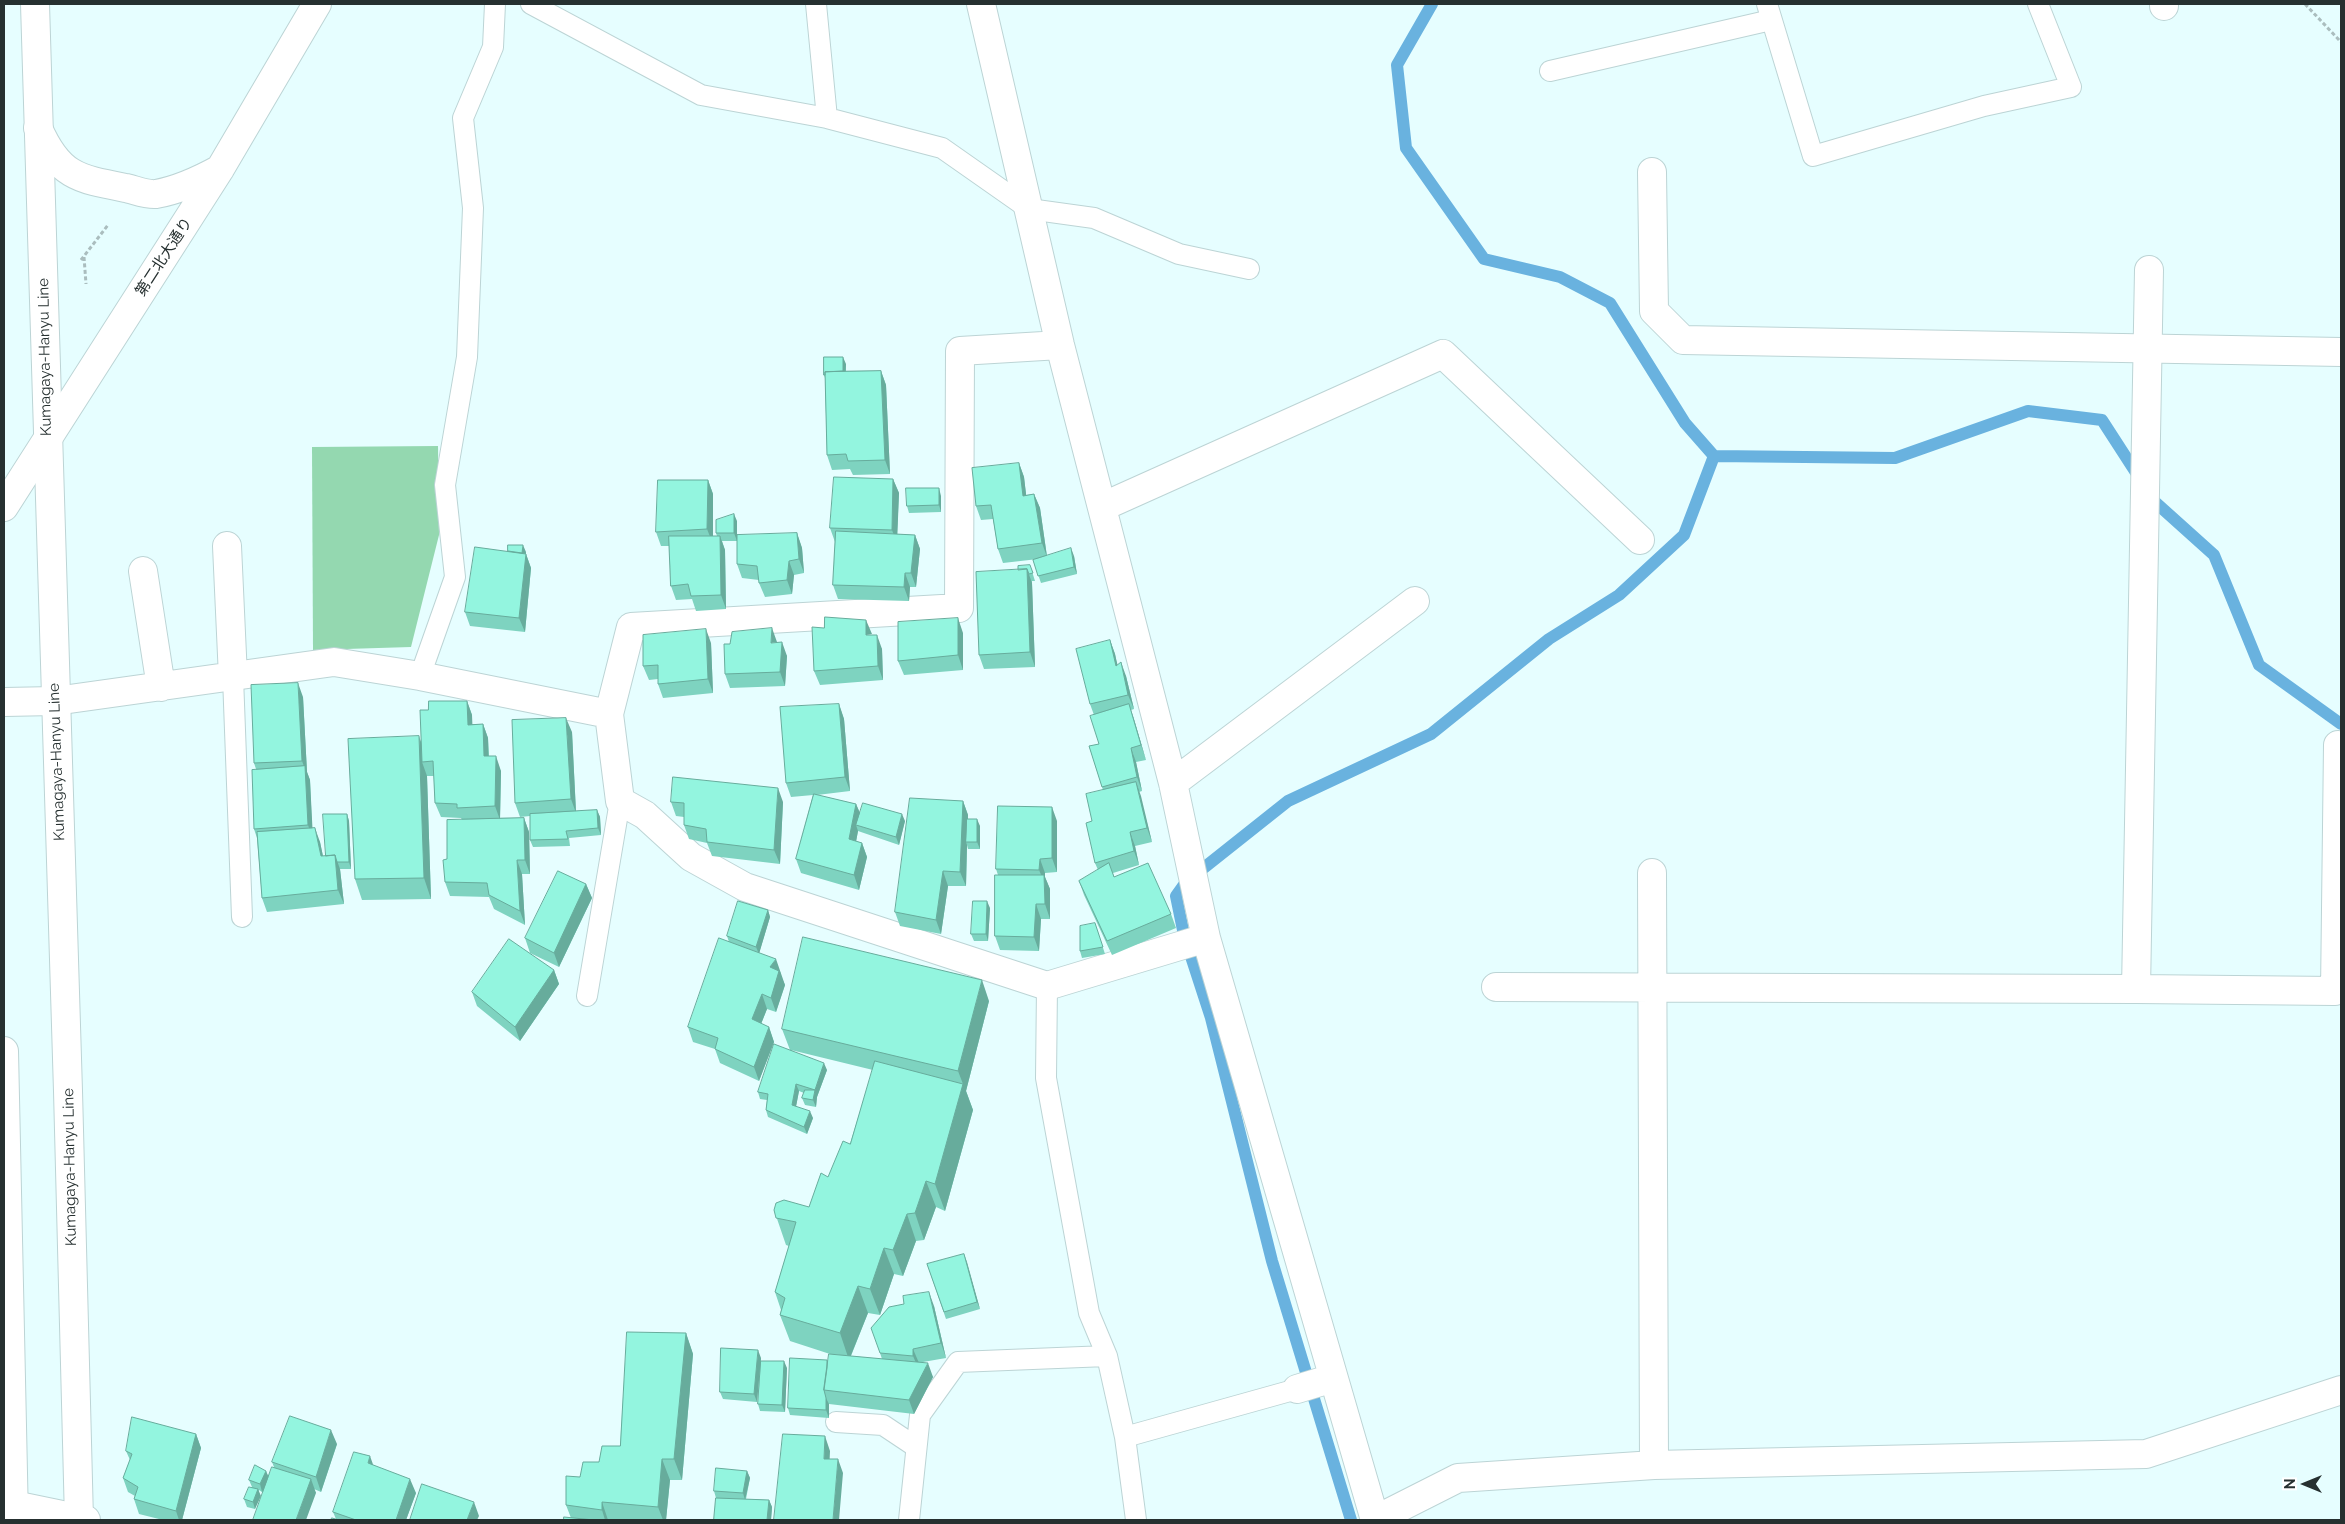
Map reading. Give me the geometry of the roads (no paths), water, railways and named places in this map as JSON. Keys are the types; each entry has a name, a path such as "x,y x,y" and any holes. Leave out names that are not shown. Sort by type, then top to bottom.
{"street":[{"name":"Kumagaya-Hanyu Line","path":"34,4 81,1520"},
{"name":"第二北大通り","path":"4,506 220,169 317,4"},
{"path":"981,4 1060,345 1173,783 1204,939 1329,1380 1375,1520 1458,1478 1654,1464 2146,1454 2341,1390"},
{"path":"38,128 46,146 60,165 87,181 154,194 180,187 220,169"},
{"path":"1652,172 1654,311 1683,340 2341,352"},
{"path":"2136,989 2150,270"},
{"path":"1060,345 960,351 959,608 631,627 609,714 620,801 645,815 690,857 745,887 1047,986 1204,939"},
{"path":"1102,507 1443,354 1640,540"},
{"path":"227,546 232,677"},
{"path":"143,571 160,687"},
{"path":"1173,783 1415,601"},
{"path":"4,702 55,701 334,662 420,676 609,714"},
{"path":"1496,987 2335,991 2338,745"},
{"path":"1652,873 1654,1464"},
{"path":"4,1051 10,1509 81,1520"},
{"path":"1297,1389 1329,1380"}],"lane":[{"path":"420,676 455,577 446,485 467,357 473,208 463,118 493,47 495,4"},
{"path":"531,4 701,95 827,118 942,148 1029,209 1094,218 1179,254 1249,268"},
{"path":"816,4 827,118"},
{"path":"1550,71 1769,12 1812,156 1984,106 2071,87 2038,4"},
{"path":"232,677 242,917"},
{"path":"587,996 620,801"},
{"path":"1047,986 1046,1078 1090,1312 1107,1356 1125,1437 1136,1520"},
{"path":"908,1520 920,1415 958,1362 1107,1356"},
{"path":"1125,1437 1297,1389"},
{"path":"836,1422 883,1425 916,1447"}],"waterway":[{"path":"1432,4 1397,65 1406,148 1484,259 1560,277 1610,303 1685,423 1714,456 1895,458 2028,411 2102,420 2155,502 2214,555 2259,665 2341,724"},
{"path":"1351,1520 1272,1261 1211,1018 1184,935 1176,896 1186,882 1288,801 1431,734 1549,639 1619,595 1684,535 1714,456"}]}
